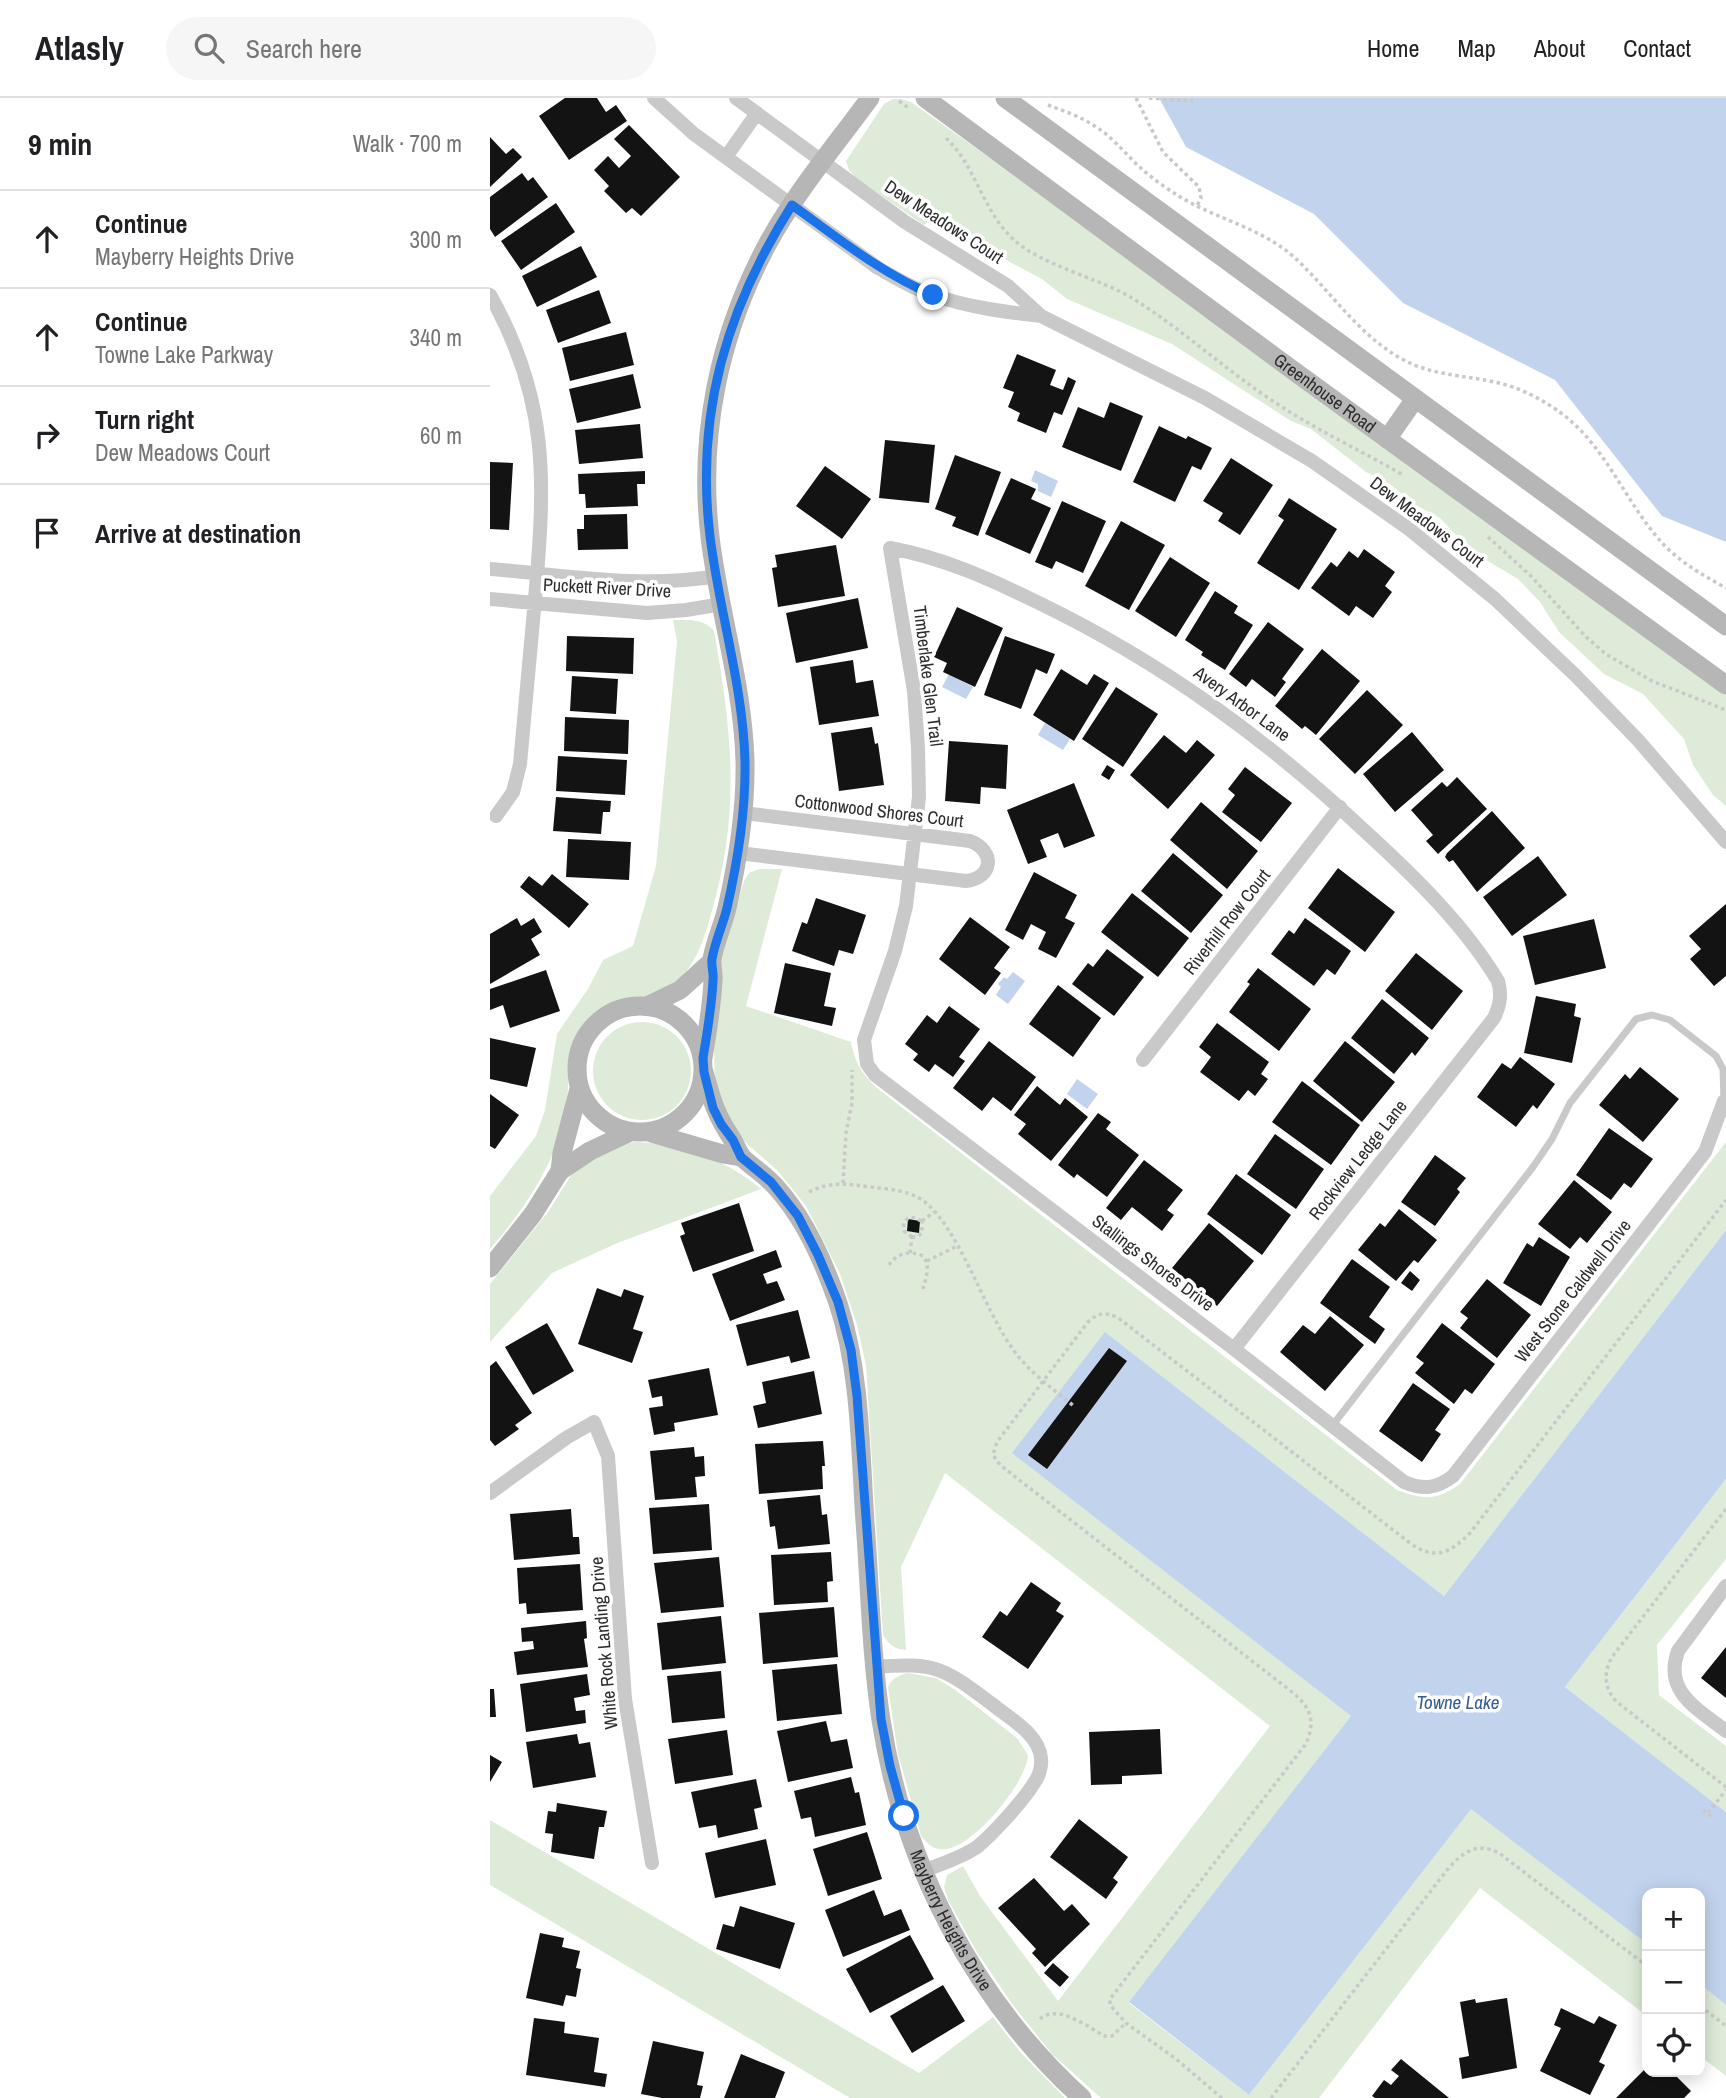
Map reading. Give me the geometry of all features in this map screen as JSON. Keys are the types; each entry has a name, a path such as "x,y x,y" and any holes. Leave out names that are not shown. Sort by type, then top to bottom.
{"street":[{"name":"Dew Meadows Court","path":"654,98 694,134 878,268 904,283 945,298 1002,312 1041,316"},
{"name":"Dew Meadows Court","path":"736,98 905,222 1008,286 1041,316 1205,398 1312,461 1409,529 1494,598 1576,675 1639,740 1726,842"},
{"path":"703,1065 696,1039 684,1023 667,1012 647,1006 626,1007 607,1015 591,1029 580,1047 576,1068 579,1089 590,1109 607,1125 628,1133 651,1133 678,1122 696,1100 703,1065 713,978 711,962 726,909 744,813 745,760 741,715 710,538 706,496 707,445 714,392 726,340 743,293 768,244 792,205 870,98"},
{"path":"1005,98 1726,626"},
{"name":"Greenhouse Road","path":"917,104 1726,685"},
{"path":"726,157 757,113"},
{"path":"490,295 496,318 517,351 534,406 542,460 543,506 517,779 507,803 496,816"},
{"path":"1387,439 1415,399"},
{"name":"Avery Arbor Lane","path":"890,548 929,555 961,566 1080,622 1152,663 1236,720 1293,765 1404,867 1491,969 1501,990"},
{"name":"Timberlake Glen Trail","path":"864,1053 864,1040 895,951 911,874 919,773 914,691 890,548"},
{"name":"Puckett River Drive","path":"490,569 536,588 647,613 722,604"},
{"name":"Puckett River Drive","path":"490,599 536,588 683,582 717,576"},
{"name":"Riverhill Row Court","path":"1143,1060 1340,807"},
{"name":"Cottonwood Shores Court","path":"738,853 965,881 976,880 984,874 988,864 987,854 981,845 970,842 744,813"},
{"path":"647,1006 680,990 711,962"},
{"name":"Rockview Ledge Lane","path":"1234,1349 1494,1018 1500,1005 1501,990"},
{"name":"Stallings Shores Drive","path":"864,1053 867,1064 875,1075 1404,1482 1418,1488 1431,1488"},
{"name":"Mayberry Heights Drive","path":"703,1065 713,1108 741,1157 771,1182 798,1216 838,1302 851,1350 857,1396 875,1667 881,1719 890,1766 923,1871 964,1953 996,2002 1037,2053 1082,2098"},
{"path":"560,1171 562,1153 579,1089"},
{"name":"West Stone Caldwell Drive","path":"1431,1488 1453,1476 1705,1152 1724,1101"},
{"path":"490,1268 533,1214 560,1171 590,1151 628,1133"},
{"name":"Mayberry Heights Drive","path":"651,1133 741,1157"},
{"name":"White Rock Landing Drive","path":"490,1493 566,1438 594,1422 608,1456 625,1699 652,1863"},
{"path":"1726,1586 1678,1651 1674,1662 1674,1676 1679,1690 1690,1703 1726,1731"},
{"path":"875,1667 914,1664 937,1668 958,1678 1027,1732 1038,1746 1040,1773 1034,1784 992,1833 977,1846 923,1871"}],"lane":[{"path":"1332,1426 1533,1167 1548,1146 1570,1103 1636,1019 1652,1015 1670,1020 1716,1056 1723,1069 1724,1101"}],"path":[{"path":"1136,98 1163,152 1199,187 1201,198 1197,206"},
{"path":"1149,98 1193,101"},
{"path":"898,99 917,104"},
{"path":"1045,104 1096,127 1143,171 1178,196 1271,240 1293,256 1356,323 1402,359 1427,370 1502,383 1561,413 1589,438 1647,525 1665,547 1693,570 1726,588"},
{"path":"939,132 960,153 987,207 1014,241 1128,296 1171,323 1275,403 1403,475"},
{"path":"1484,533 1532,577 1577,628 1607,655 1652,681 1726,710"},
{"path":"843,1183 846,1133 852,1103 850,1063"},
{"path":"809,1192 828,1184 843,1183 912,1195 934,1212 957,1246 1017,1356 1075,1406"},
{"path":"1221,2098 1176,2059 1126,2023 1110,2005 1113,1993 1305,1745 1312,1724 1309,1710 1299,1698 996,1460 993,1455 997,1442 1088,1322 1107,1312 1410,1543 1420,1550 1434,1554 1447,1552 1470,1533 1726,1200"},
{"path":"922,1221 934,1212"},
{"path":"911,1217 922,1221 922,1233 917,1237 904,1231 903,1224 911,1217"},
{"path":"910,1252 912,1237"},
{"path":"927,1261 957,1246"},
{"path":"889,1265 898,1255 910,1252 923,1256 927,1261 923,1289"},
{"path":"1713,1817 1705,1811 1726,1790"},
{"path":"1271,2098 1447,1870 1472,1849 1491,1849 1499,1853 1642,1962"},
{"path":"1705,2010 1726,2026"},
{"path":"1040,2020 1056,2012 1105,2036 1112,2036 1126,2023"}],"green space":[{"path":"893,99 911,102 980,151 1726,695 1726,806 1713,795 1693,765 1684,739 1643,694 1604,674 1559,632 1540,602 1518,579 1471,551 1440,518 1412,503 1390,484 1366,472 1311,429 1291,421 1172,344 1067,299 1042,279 930,220 924,225 856,178 846,161 884,104"},
{"path":"673,620 701,622 714,631 725,704 729,738 730,807 727,841 709,923 695,957 679,979 654,994 602,1011 590,1020 580,1034 572,1052 566,1111 555,1149 526,1202 490,1249 490,1196 536,1136 545,1110 557,1034 588,989 603,960 633,946 656,866 677,641"},
{"path":"759,869 782,869 746,1006 851,1042 860,1068 877,1088 1397,1490 1406,1493 1422,1497 1437,1496 1460,1484 1726,1142 1726,1230 1444,1596 1106,1333 1013,1453 1351,1716 1129,2003 1249,2095 1471,1808 1642,1940 1642,2012 1480,1888 1319,2098 1101,2098 1052,2054 1012,2004 975,1949 948,1900 944,1887 947,1875 963,1866 980,1896 1058,2001 1270,1726 945,1473 901,1567 906,1650 893,1646 883,1635 866,1365 857,1325 840,1274 806,1206 777,1170 737,1135 715,1092 714,1045 721,959 744,881 749,873"},
{"path":"642,1022 661,1026 677,1036 687,1052 691,1071 687,1090 677,1106 661,1116 642,1120 623,1116 607,1106 597,1090 593,1071 597,1052 607,1036 623,1026"},
{"path":"635,1142 669,1146 702,1155 733,1169 761,1189 615,1244 552,1273 490,1342 490,1284 548,1212 575,1169 616,1145"},
{"path":"1726,1479 1726,1559 1657,1645 1659,1695 1726,1746 1726,1812 1565,1687"},
{"path":"908,1673 936,1678 954,1689 1017,1738 1028,1755 1018,1782 994,1814 965,1841 950,1848 935,1848 921,1836 898,1754 888,1687 896,1677"},
{"path":"490,1820 919,2073 993,2017 1022,2054 1065,2098 850,2098 490,1885"},
{"path":"1705,1988 1726,2005 1726,2076 1705,2060"}],"water":[{"path":"1159,98 1726,98 1726,542 1662,516 1555,380 1403,303 1314,214 1186,147"},
{"path":"1035,470 1058,481 1051,497 1038,491 1038,484 1031,481"},
{"path":"949,674 973,687 966,699 942,687"},
{"path":"1045,723 1070,739 1063,750 1038,735"},
{"path":"1013,972 1025,981 1008,1004 996,995 1001,987 998,984"},
{"path":"1077,1079 1098,1094 1087,1109 1067,1094"},
{"name":"Towne Lake","path":"1726,1230 1726,1479 1565,1687 1726,1812 1726,2005 1705,1988 1705,1888 1642,1888 1642,1940 1471,1809 1249,2095 1129,2002 1351,1716 1012,1453 1105,1332 1444,1596"}],"building":[{"path":"565,98 597,98 606,112 616,105 627,121 569,160 539,116"},
{"path":"629,125 680,177 641,216 632,208 626,213 604,191 609,186 594,170 608,156 619,168 631,156 614,139"},
{"path":"490,137 506,154 513,148 522,157 490,187"},
{"path":"522,173 528,181 533,177 548,197 495,237 490,229 490,197"},
{"path":"556,203 575,232 521,270 501,241"},
{"path":"581,246 597,277 537,307 522,276"},
{"path":"599,290 611,323 558,343 546,310"},
{"path":"626,332 634,365 570,381 562,348"},
{"path":"1017,354 1056,370 1050,385 1063,390 1068,377 1076,381 1062,415 1054,412 1046,433 1017,421 1020,413 1008,407 1014,392 1003,388"},
{"path":"633,374 641,408 577,423 569,389"},
{"path":"1110,402 1143,416 1121,471 1062,447 1078,407 1104,418"},
{"path":"640,424 643,458 579,464 575,430"},
{"path":"1159,426 1212,448 1201,470 1192,466 1175,502 1133,482"},
{"path":"885,440 935,445 929,503 879,498"},
{"path":"955,455 1001,472 978,536 952,526 956,517 935,509"},
{"path":"1231,458 1273,485 1240,535 1218,521 1223,513 1203,501"},
{"path":"490,462 513,463 509,530 490,529"},
{"path":"825,466 871,499 842,539 796,506"},
{"path":"645,471 645,484 637,484 638,506 586,508 585,494 579,494 578,474"},
{"path":"1011,478 1036,489 1031,499 1051,508 1030,554 985,534"},
{"path":"1289,498 1337,529 1299,590 1257,563 1284,520 1278,516"},
{"path":"1062,501 1106,521 1083,573 1056,561 1052,569 1035,562"},
{"path":"627,514 628,549 578,550 577,529 584,529 584,515"},
{"path":"1121,521 1165,545 1129,610 1085,586"},
{"path":"836,545 845,596 778,607 772,568 777,567 775,555"},
{"path":"1364,549 1395,572 1385,586 1392,592 1373,618 1356,606 1349,616 1311,588 1331,562 1337,567 1349,551 1358,558"},
{"path":"1170,557 1210,583 1176,637 1135,611"},
{"path":"1215,591 1238,606 1234,613 1253,625 1225,670 1201,655 1203,652 1185,640"},
{"path":"858,598 868,648 796,663 786,613"},
{"path":"957,607 1003,628 975,687 943,672 947,663 934,657"},
{"path":"1268,622 1304,649 1282,679 1286,682 1275,697 1252,679 1246,687 1229,674"},
{"path":"567,636 634,638 633,674 566,671"},
{"path":"1005,636 1055,654 1047,674 1036,669 1021,709 984,695"},
{"path":"1322,649 1360,681 1316,735 1305,726 1302,729 1275,706"},
{"path":"853,660 856,683 873,680 879,716 819,725 810,667"},
{"path":"1061,669 1087,685 1094,674 1109,683 1074,741 1033,715"},
{"path":"572,676 618,679 616,714 570,711"},
{"path":"1116,687 1158,714 1123,767 1082,739"},
{"path":"1367,690 1403,725 1355,774 1319,739"},
{"path":"565,717 629,720 628,754 564,751"},
{"path":"872,727 875,744 878,743 884,785 839,791 831,733"},
{"path":"1412,732 1444,770 1395,812 1363,774"},
{"path":"1164,735 1186,753 1197,740 1215,755 1168,809 1130,775"},
{"path":"949,741 1008,745 1006,789 981,787 980,804 945,801"},
{"path":"558,756 627,760 625,795 556,791"},
{"path":"1107,765 1115,770 1109,780 1101,775"},
{"path":"1245,767 1292,803 1261,842 1222,812 1235,795 1228,789"},
{"path":"1457,777 1487,809 1438,854 1426,841 1433,835 1411,810 1442,782 1447,787"},
{"path":"1074,783 1095,836 1064,848 1058,833 1040,840 1047,857 1028,864 1007,810"},
{"path":"556,797 611,801 610,812 603,812 601,834 553,831"},
{"path":"1201,802 1258,851 1227,889 1170,840"},
{"path":"1492,811 1525,848 1477,892 1453,860 1449,862 1445,857"},
{"path":"568,839 631,842 629,880 566,877"},
{"path":"1173,853 1223,895 1191,933 1141,891"},
{"path":"1538,856 1567,895 1512,936 1483,897"},
{"path":"1338,868 1395,912 1365,952 1308,908"},
{"path":"1034,872 1077,895 1065,918 1075,923 1056,958 1038,949 1046,932 1031,924 1023,940 1005,930"},
{"path":"552,874 589,904 569,928 520,887 529,876 542,886"},
{"path":"1132,893 1189,938 1158,977 1101,932"},
{"path":"816,898 866,915 853,954 839,950 834,966 792,951 802,922 807,924"},
{"path":"1726,904 1726,976 1714,986 1690,959 1701,949 1689,936"},
{"path":"970,917 1010,947 994,968 1001,973 985,995 939,959"},
{"path":"517,918 521,926 534,918 542,932 531,939 540,955 490,984 490,934"},
{"path":"1305,918 1351,951 1335,975 1327,969 1314,986 1271,954 1289,930 1294,934"},
{"path":"1594,919 1606,968 1535,985 1523,936"},
{"path":"1107,949 1144,977 1114,1016 1072,984 1088,963 1093,967"},
{"path":"1416,953 1463,991 1432,1030 1385,991"},
{"path":"785,963 831,973 824,1006 836,1008 832,1026 774,1013"},
{"path":"1258,968 1311,1009 1279,1051 1229,1012 1250,984 1247,982"},
{"path":"546,970 560,1011 510,1028 503,1005 490,1010 490,989"},
{"path":"1058,985 1101,1018 1073,1057 1029,1024"},
{"path":"1536,996 1576,1004 1574,1016 1581,1018 1572,1063 1524,1053"},
{"path":"1382,999 1429,1038 1415,1056 1412,1052 1394,1074 1351,1038"},
{"path":"949,1006 980,1029 959,1057 965,1061 953,1077 935,1064 929,1072 913,1060 918,1054 905,1044 927,1015 937,1023"},
{"path":"1217,1023 1269,1062 1261,1074 1268,1079 1255,1096 1248,1090 1239,1101 1200,1072 1211,1057 1199,1047"},
{"path":"490,1038 536,1048 527,1087 490,1079"},
{"path":"989,1041 1036,1077 1011,1111 993,1097 982,1111 953,1088"},
{"path":"1345,1041 1395,1082 1362,1122 1313,1081"},
{"path":"1520,1057 1555,1084 1537,1109 1533,1105 1516,1127 1477,1097 1502,1063 1511,1069"},
{"path":"1640,1067 1679,1099 1643,1142 1599,1105 1625,1074 1630,1079"},
{"path":"1302,1081 1360,1125 1331,1165 1272,1122"},
{"path":"1037,1086 1060,1105 1065,1098 1088,1117 1051,1161 1018,1134 1026,1124 1014,1115"},
{"path":"490,1094 519,1115 495,1149 490,1146"},
{"path":"1098,1113 1111,1122 1106,1129 1139,1155 1107,1197 1077,1174 1074,1178 1058,1165"},
{"path":"1609,1128 1653,1159 1631,1188 1624,1183 1611,1200 1576,1175"},
{"path":"1275,1134 1324,1169 1296,1209 1247,1174"},
{"path":"1435,1155 1466,1178 1457,1189 1460,1192 1435,1226 1401,1202"},
{"path":"1144,1160 1183,1190 1167,1210 1174,1215 1162,1231 1132,1207 1121,1220 1106,1208"},
{"path":"1236,1174 1291,1215 1262,1255 1207,1214"},
{"path":"1574,1180 1612,1212 1587,1243 1580,1237 1570,1249 1538,1224"},
{"path":"739,1203 754,1251 693,1272 680,1236 685,1234 681,1223"},
{"path":"1399,1209 1437,1240 1418,1263 1414,1260 1396,1281 1358,1250 1380,1223 1385,1227"},
{"path":"908,1219 920,1221 919,1233 907,1231"},
{"path":"1209,1223 1254,1261 1217,1306 1172,1268"},
{"path":"1539,1237 1570,1257 1541,1306 1503,1283 1527,1243 1533,1247"},
{"path":"776,1250 782,1267 763,1274 767,1284 777,1281 785,1300 730,1321 712,1274"},
{"path":"1352,1259 1390,1287 1369,1317 1385,1329 1375,1344 1320,1303"},
{"path":"1410,1271 1420,1280 1412,1291 1401,1283"},
{"path":"1487,1279 1531,1315 1497,1358 1460,1328 1468,1318 1460,1312"},
{"path":"597,1288 621,1297 624,1289 644,1296 633,1329 643,1332 632,1363 578,1344"},
{"path":"798,1310 810,1358 791,1363 789,1356 747,1366 736,1325"},
{"path":"1330,1316 1364,1345 1325,1391 1280,1352 1303,1325 1315,1334"},
{"path":"547,1323 574,1371 533,1395 505,1347"},
{"path":"1442,1323 1495,1364 1472,1394 1465,1389 1454,1404 1415,1373 1424,1363 1416,1357"},
{"path":"1109,1348 1127,1361 1047,1469 1028,1455"},
{"path":"496,1361 532,1413 515,1425 519,1429 495,1446 490,1440 490,1366"},
{"path":"709,1368 718,1415 674,1423 675,1431 654,1435 649,1408 663,1406 662,1396 652,1398 648,1380"},
{"path":"814,1371 822,1414 758,1428 753,1406 766,1403 762,1382"},
{"path":"1413,1383 1450,1409 1435,1430 1441,1434 1422,1462 1379,1431"},
{"path":"823,1441 823,1489 759,1494 755,1444"},
{"path":"694,1447 695,1457 704,1456 705,1476 695,1477 697,1497 655,1500 650,1451"},
{"path":"820,1495 822,1515 827,1514 830,1544 778,1549 775,1526 770,1527 767,1500"},
{"path":"709,1504 712,1550 653,1554 649,1508"},
{"path":"571,1509 573,1537 579,1537 580,1554 514,1560 510,1514"},
{"path":"831,1552 833,1581 827,1582 828,1602 774,1605 771,1555"},
{"path":"719,1557 724,1607 661,1613 654,1563"},
{"path":"580,1564 583,1610 527,1614 526,1603 519,1604 517,1568"},
{"path":"1031,1582 1061,1603 1056,1611 1064,1616 1028,1669 982,1637 1000,1611 1007,1616"},
{"path":"834,1607 838,1657 763,1664 759,1613"},
{"path":"721,1616 726,1663 662,1670 657,1623"},
{"path":"586,1621 587,1638 584,1639 588,1667 517,1675 514,1652 534,1649 533,1641 522,1642 521,1628"},
{"path":"1726,1647 1726,1698 1701,1678"},
{"path":"837,1664 842,1714 777,1721 772,1670"},
{"path":"721,1671 725,1718 672,1723 667,1676"},
{"path":"587,1674 590,1695 574,1698 576,1711 585,1710 586,1723 526,1732 520,1684"},
{"path":"490,1689 494,1689 496,1717 490,1717"},
{"path":"826,1721 831,1742 847,1739 853,1768 788,1782 777,1731"},
{"path":"1160,1729 1162,1774 1122,1776 1122,1784 1091,1785 1089,1732"},
{"path":"727,1730 733,1775 675,1784 668,1739"},
{"path":"577,1734 579,1744 590,1742 596,1777 533,1788 526,1742"},
{"path":"490,1755 502,1762 490,1782"},
{"path":"851,1777 855,1793 859,1792 866,1825 815,1837 811,1817 801,1819 794,1791"},
{"path":"756,1779 762,1807 754,1809 758,1829 718,1838 716,1825 699,1828 691,1792"},
{"path":"557,1803 607,1811 604,1827 599,1827 594,1859 551,1852 553,1834 545,1833 548,1811 556,1812"},
{"path":"1079,1819 1128,1857 1113,1878 1118,1882 1106,1899 1050,1857"},
{"path":"867,1832 882,1879 828,1896 813,1849"},
{"path":"766,1839 776,1885 715,1898 705,1853"},
{"path":"1034,1878 1064,1911 1072,1904 1090,1924 1045,1967 1032,1953 1036,1949 998,1908"},
{"path":"874,1890 884,1916 901,1909 910,1930 843,1957 825,1910"},
{"path":"740,1906 795,1923 780,1969 716,1949 723,1924 734,1927"},
{"path":"540,1933 564,1938 562,1947 580,1951 576,1968 581,1969 576,1997 566,1995 563,2006 526,1998"},
{"path":"910,1935 934,1979 870,2013 846,1969"},
{"path":"1053,1963 1069,1977 1060,1987 1044,1973"},
{"path":"943,1985 965,2021 912,2053 890,2016"},
{"path":"1507,1998 1517,2068 1462,2079 1459,2058 1469,2056 1460,2002 1475,1999 1476,2003"},
{"path":"1561,2008 1594,2024 1599,2016 1617,2025 1599,2062 1605,2065 1590,2095 1540,2071 1561,2028 1554,2025"},
{"path":"534,2018 565,2022 564,2033 599,2038 594,2072 607,2074 605,2087 526,2075"},
{"path":"653,2041 704,2052 697,2085 703,2086 700,2098 662,2098 641,2094"},
{"path":"741,2054 785,2072 775,2098 724,2098"},
{"path":"1401,2059 1449,2098 1372,2096 1384,2080 1391,2085 1399,2076 1391,2070"},
{"path":"1642,2072 1642,2077 1677,2077 1691,2091 1684,2098 1616,2098"}],"route":[{"path":"904,1816 890,1766 875,1667 857,1396 851,1350 838,1302 798,1216 771,1182 741,1157 713,1108 704,1072 703,1058 713,978 711,962 738,853 744,813 745,760 740,703 710,538 706,496 707,445 714,392 726,340 743,293 792,205 878,268 933,295"}]}
